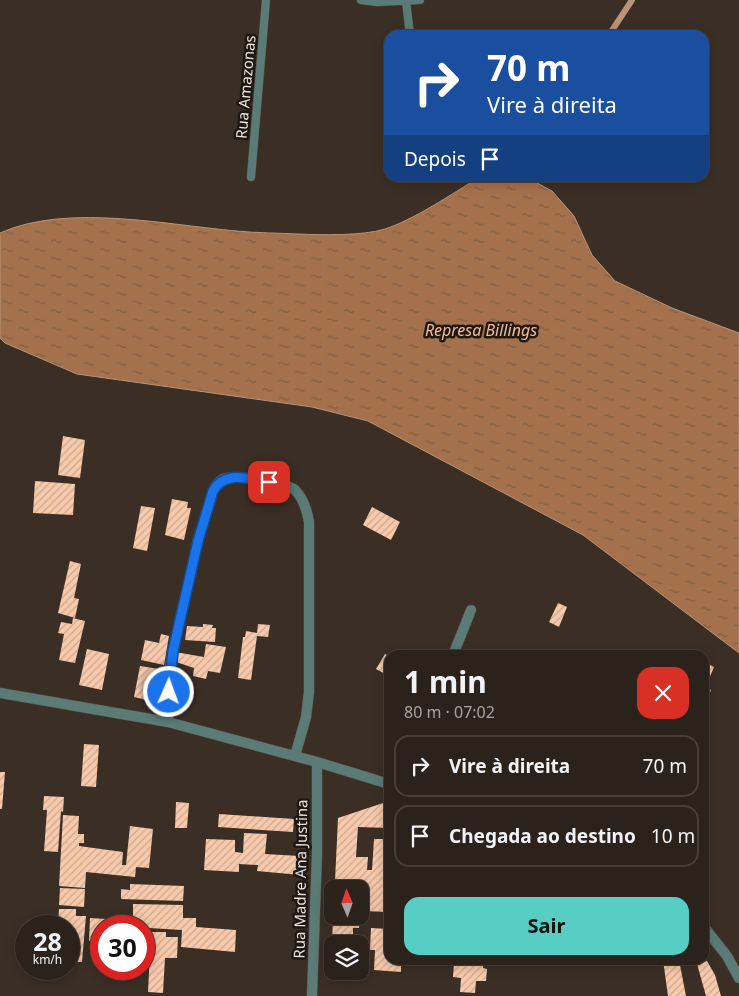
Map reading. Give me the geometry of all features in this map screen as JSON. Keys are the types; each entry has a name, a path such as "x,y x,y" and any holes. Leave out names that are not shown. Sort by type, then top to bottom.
{"street":[{"path":"168,722 170,665 198,541 213,491 217,484 229,477 284,485 294,489 302,500 307,510 309,522 309,692 306,717 295,756"},
{"path":"455,650 471,610"},
{"path":"0,693 168,722 317,762 384,782"},
{"name":"Rua Madre Ana Justina","path":"312,996 317,854 317,762"},
{"path":"709,933 727,956 739,978"}],"lane":[{"name":"Rua Amazonas","path":"252,176 266,0"},
{"path":"361,0 420,0"},
{"path":"406,1 409,30"}],"water":[{"name":"Represa Billings","path":"471,182 535,182 552,191 574,216 592,255 615,281 672,308 739,333 739,653 583,535 368,421 312,407 77,374 5,343 0,338 0,233 27,224 55,219 117,218 252,232 354,234 385,229 432,206"}],"building":[{"path":"63,436 85,440 80,478 58,475"},
{"path":"35,481 75,484 73,515 33,513"},
{"path":"172,499 188,502 187,508 191,508 184,540 165,535"},
{"path":"141,506 155,508 147,551 133,548"},
{"path":"372,507 400,522 391,540 363,525"},
{"path":"70,561 81,564 74,598 79,599 75,618 58,613"},
{"path":"558,603 567,607 559,627 549,622"},
{"path":"73,618 85,621 75,663 59,660 64,634 58,633 61,622 72,624"},
{"path":"203,624 213,625 212,628 216,628 215,642 185,640 187,626 203,627"},
{"path":"258,624 270,625 268,637 257,636 251,680 238,678 243,637 245,637 246,631 257,633"},
{"path":"161,634 169,636 164,665 141,660 145,640 159,643"},
{"path":"206,644 226,647 220,673 208,671 206,679 193,676 194,668 173,661 175,652 204,657"},
{"path":"87,649 109,654 102,690 79,685"},
{"path":"384,656 384,673 376,669"},
{"path":"709,664 714,667 709,679"},
{"path":"140,666 166,670 159,703 134,697"},
{"path":"84,744 99,745 96,787 81,786"},
{"path":"0,772 5,772 2,809 0,809"},
{"path":"44,796 64,797 58,852 44,851 47,810 43,810"},
{"path":"176,802 189,803 187,828 175,828"},
{"path":"384,803 384,828 358,827 356,857 368,857 367,870 372,870 374,839 384,839 384,912 369,911 369,880 335,880 338,818"},
{"path":"219,814 294,819 293,832 218,827"},
{"path":"63,815 79,816 78,834 84,834 84,843 79,843 79,846 123,852 122,865 126,865 130,826 153,829 149,868 136,867 135,877 86,872 85,888 59,886"},
{"path":"244,833 267,834 265,854 300,856 300,875 257,871 258,865 239,864 239,872 204,870 206,839 235,840 235,852 243,853"},
{"path":"130,884 184,886 183,901 121,899 121,889 130,890"},
{"path":"60,888 85,889 84,907 59,905"},
{"path":"133,904 183,905 183,918 196,918 196,927 236,930 235,952 181,947 182,930 155,928 155,915 133,915"},
{"path":"59,909 76,909 76,915 59,915"},
{"path":"80,916 86,916 82,962 80,962"},
{"path":"333,925 359,925 359,928 353,928 353,935 332,935"},
{"path":"371,928 384,929 384,965 401,965 401,972 374,970 375,950 370,950"},
{"path":"155,932 166,932 166,937 178,937 177,958 165,958 163,993 148,992 149,980 155,980"},
{"path":"709,964 715,975 721,996 706,996 697,965"},
{"path":"454,965 483,965 483,968 487,969 486,981 476,981 475,993 460,992 461,978 453,977"},
{"path":"664,965 680,965 686,996 668,996"}],"waterway":[{"path":"612,30 632,0"}],"route":[{"path":"169,692 170,665 173,651 198,541 213,491 222,479 229,477 269,482"}]}
